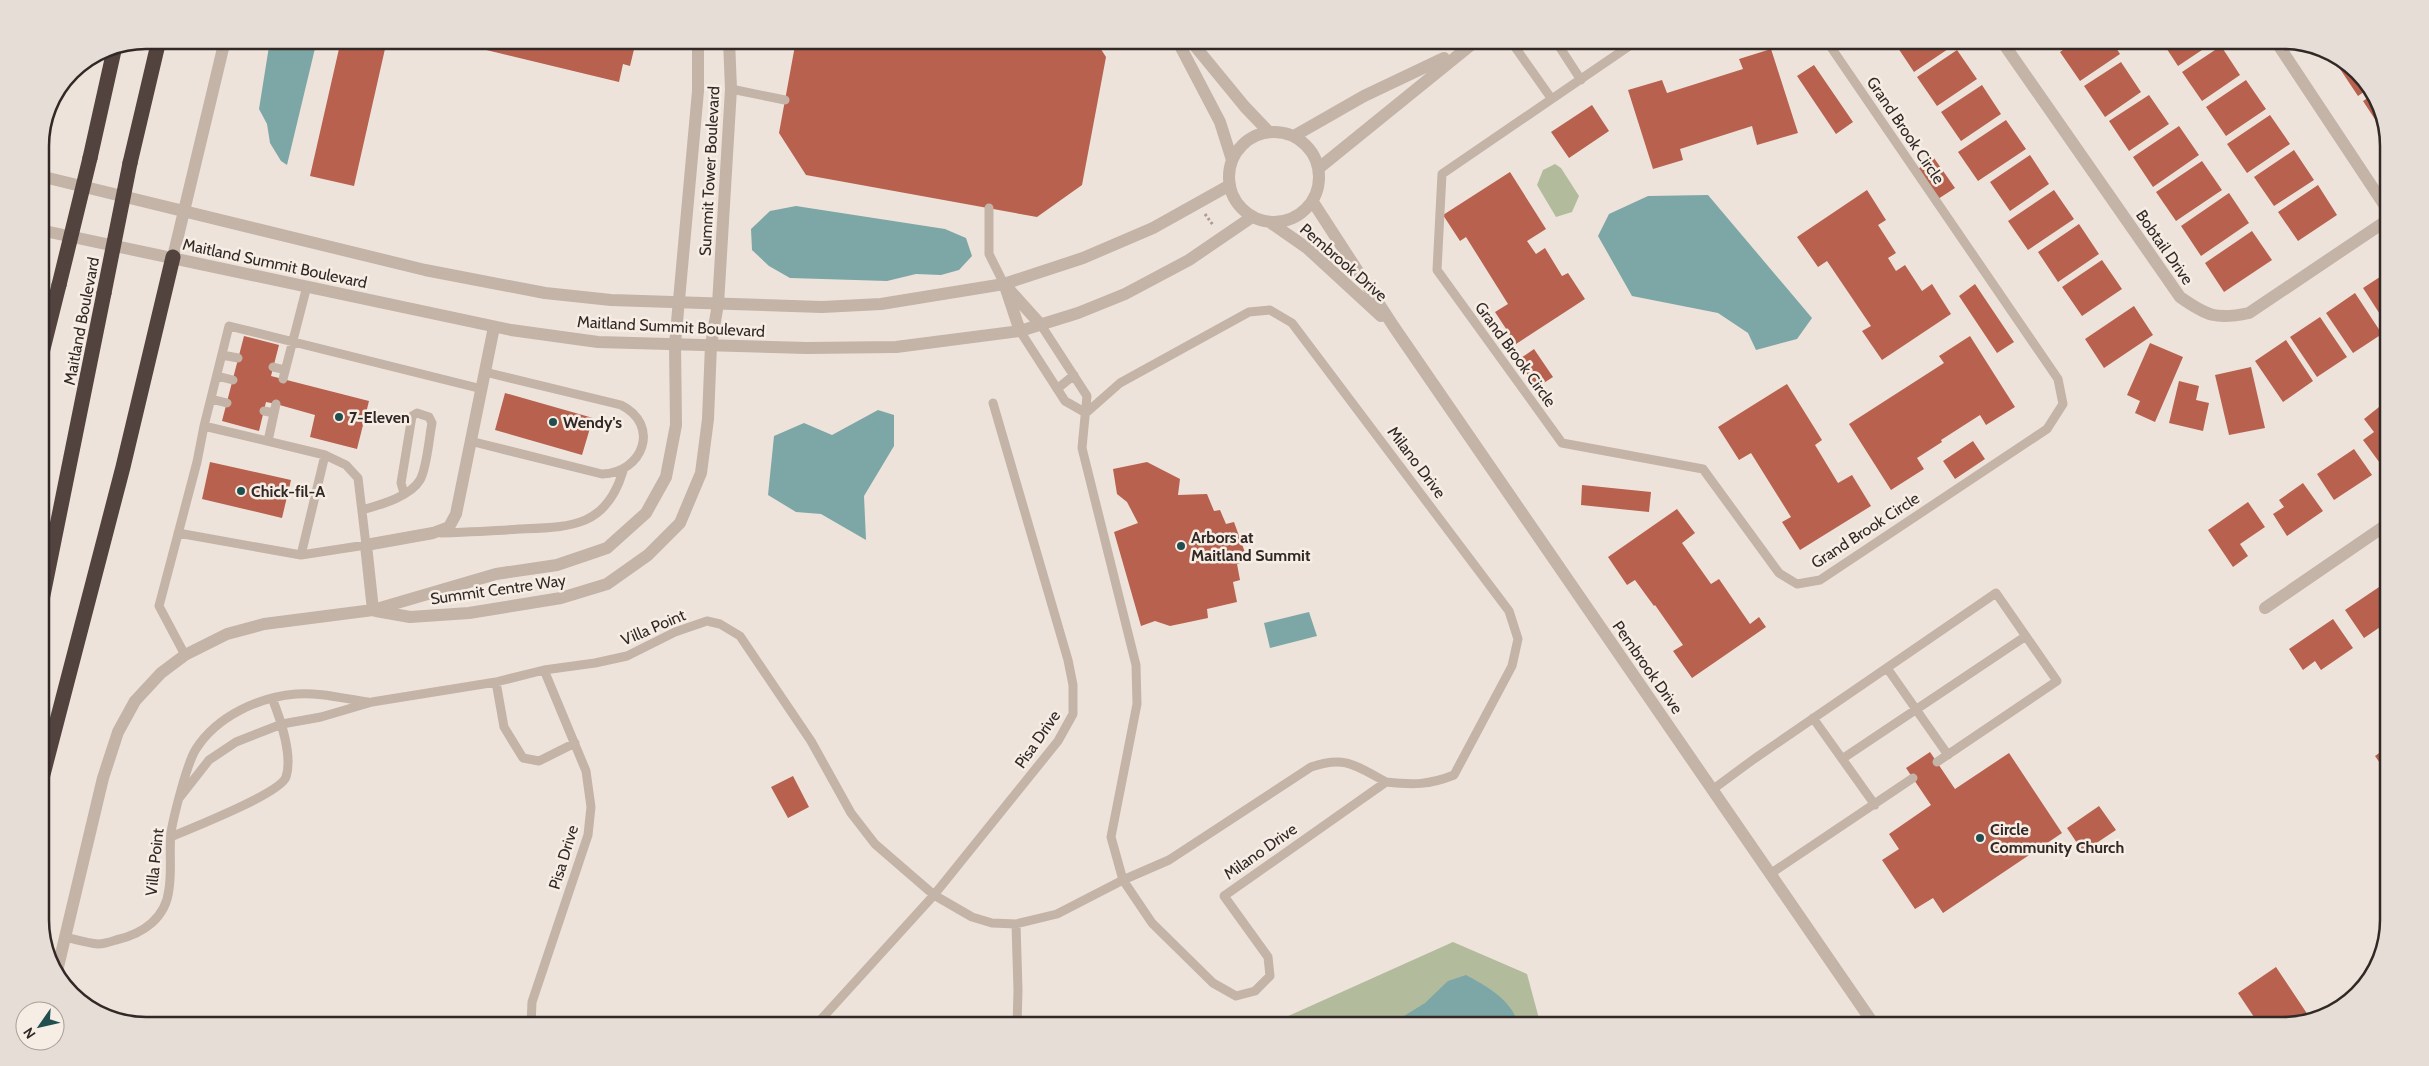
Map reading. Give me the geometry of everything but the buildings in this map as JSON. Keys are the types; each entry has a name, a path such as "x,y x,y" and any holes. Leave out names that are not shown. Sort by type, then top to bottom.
{"highway":[{"name":"Maitland Boulevard","path":"49,565 130,163 157,49"},
{"name":"Maitland Boulevard","path":"49,325 90,158 112,55"},
{"path":"49,751 123,467 173,257"}],"street":[{"path":"173,257 223,49"},
{"name":"Summit Tower Boulevard","path":"678,303 698,91 698,49"},
{"name":"Summit Tower Boulevard","path":"718,304 731,89 729,49"},
{"path":"1182,49 1220,122 1232,160"},
{"path":"1197,49 1244,106 1269,132"},
{"path":"1294,136 1364,96 1464,49"},
{"path":"1319,168 1464,49"},
{"name":"Bobtail Drive","path":"2007,49 2180,297 2200,312 2224,318 2249,313 2380,224"},
{"path":"2280,49 2380,199"},
{"path":"1269,132 1279,132 1294,136 1302,141 1313,153 1319,168 1319,187 1313,202 1302,214 1288,221 1271,222 1252,217 1235,200 1230,185 1229,175 1232,160 1241,146 1254,136 1269,132"},
{"name":"Maitland Summit Boulevard","path":"49,178 426,270 545,293 678,303 822,307 881,304 1004,284 1083,258 1153,228 1230,185"},
{"name":"Pembrook Drive","path":"1313,202 1394,327 1770,874 1864,1017"},
{"name":"Maitland Summit Boulevard","path":"49,232 494,327 598,342 807,348 896,347 1020,331 1041,326 1125,294 1188,260 1252,217"},
{"name":"Pembrook Drive","path":"1271,222 1307,248 1394,327"},
{"path":"1004,284 1020,331"},
{"name":"Milano Drive","path":"1004,284 1041,326"},
{"name":"Summit Centre Way","path":"58,961 103,778 118,732 135,701 161,673 185,655 228,634 264,624 373,610 496,574 557,565 607,548 646,513 666,477 676,425 675,344 678,303"},
{"name":"Summit Centre Way","path":"373,610 410,617 470,613 561,598 607,584 648,556 680,522 700,474 708,419 711,345 718,304"},
{"path":"373,610 366,545 433,534 449,527 456,514 494,327"},
{"path":"2265,608 2380,529"}],"lane":[{"path":"1516,49 1551,98"},
{"path":"1562,49 1581,80"},
{"name":"Grand Brook Circle","path":"1625,49 1442,174 1437,270 1562,443 1703,469 1779,573 1797,584 1820,580 2047,429 2063,404 2058,379 1832,49"},
{"path":"731,89 785,100"},
{"path":"990,208 989,254 1004,284"},
{"path":"273,367 284,374 307,286"},
{"name":"Milano Drive","path":"934,895 972,918 992,923 1016,924 1056,914 1169,860 1311,767 1329,761 1348,762 1386,782 1411,785 1434,783 1454,775 1512,666 1518,640 1510,611 1292,323 1270,310 1249,312 1120,383 1086,413"},
{"path":"185,655 159,606 197,462 228,326 482,389"},
{"name":"Milano Drive","path":"1041,326 1087,396 1082,448 1136,665 1137,704 1111,837 1124,880 1152,923 1213,983 1236,996 1255,992 1270,976 1268,957 1224,896 1386,782"},
{"path":"1020,331 1065,401 1086,413"},
{"path":"222,355 238,358"},
{"path":"470,441 602,474 623,471 634,463 641,451 644,439 642,426 637,417 622,405 485,372"},
{"path":"1057,389 1074,375"},
{"path":"217,376 233,380"},
{"path":"211,399 227,403"},
{"name":"Pisa Drive","path":"822,1017 934,895 1058,741 1073,714 1073,685 1068,660 993,403"},
{"path":"264,411 275,408 268,441"},
{"path":"362,510 387,503 404,493 415,486 421,478 432,423 429,417 418,413 412,416 401,483 404,493"},
{"path":"178,533 301,555 366,545 358,478 346,465 325,456 204,426"},
{"path":"301,555 325,456"},
{"path":"433,534 568,527 592,516 610,501 623,471"},
{"path":"1712,790 1813,718 1996,593 2057,681 1937,762"},
{"name":"Villa Point","path":"180,796 209,760 236,742 282,724 340,712 372,702 496,682 544,670 595,663 627,656 675,632 708,621 720,624 740,636 810,741 851,813 875,844 934,895"},
{"path":"1842,759 2026,636"},
{"path":"1887,668 1948,755"},
{"name":"Pisa Drive","path":"531,1017 532,1002 588,835 591,807 586,771 544,670"},
{"path":"496,682 504,728 523,758 539,761 575,743"},
{"name":"Villa Point","path":"64,937 99,944 124,939 150,927 165,905 169,890 171,837 180,796 196,749 210,734 237,713 252,704 272,698 299,694 372,702"},
{"path":"171,837 262,796 282,783 286,777 287,765 282,724 272,698"},
{"path":"1813,718 1875,805"},
{"path":"1770,874 1913,778"},
{"path":"1016,924 1017,1017"}],"path":[{"path":"1202,211 1218,232"}],"green space":[{"path":"1555,164 1561,168 1579,196 1572,212 1556,217 1537,185 1543,170"},
{"path":"1453,942 1527,974 1539,1017 1286,1017"}],"water":[{"path":"269,49 315,49 287,165 281,161 270,143 267,124 259,109"},
{"path":"1708,195 1812,318 1797,339 1756,350 1748,333 1718,313 1632,296 1598,236 1609,214 1648,196"},
{"path":"796,206 945,229 966,238 972,256 959,270 941,275 916,274 887,281 790,278 769,266 752,250 751,229 770,211"},
{"path":"878,410 894,415 894,446 864,496 866,540 821,514 796,512 768,495 774,436 804,423 832,435"},
{"path":"1309,612 1317,636 1270,648 1264,623"},
{"path":"1466,975 1483,984 1505,1002 1516,1017 1402,1017 1425,1003 1448,981"}],"place":[{"name":"7-Eleven","path":"339,417"},
{"name":"Wendy's","path":"553,422"},
{"name":"Chick-fil-A","path":"241,491"},
{"name":"Arbors at Maitland Summit","path":"1181,546"},
{"name":"Circle Community Church","path":"1980,838"}]}
